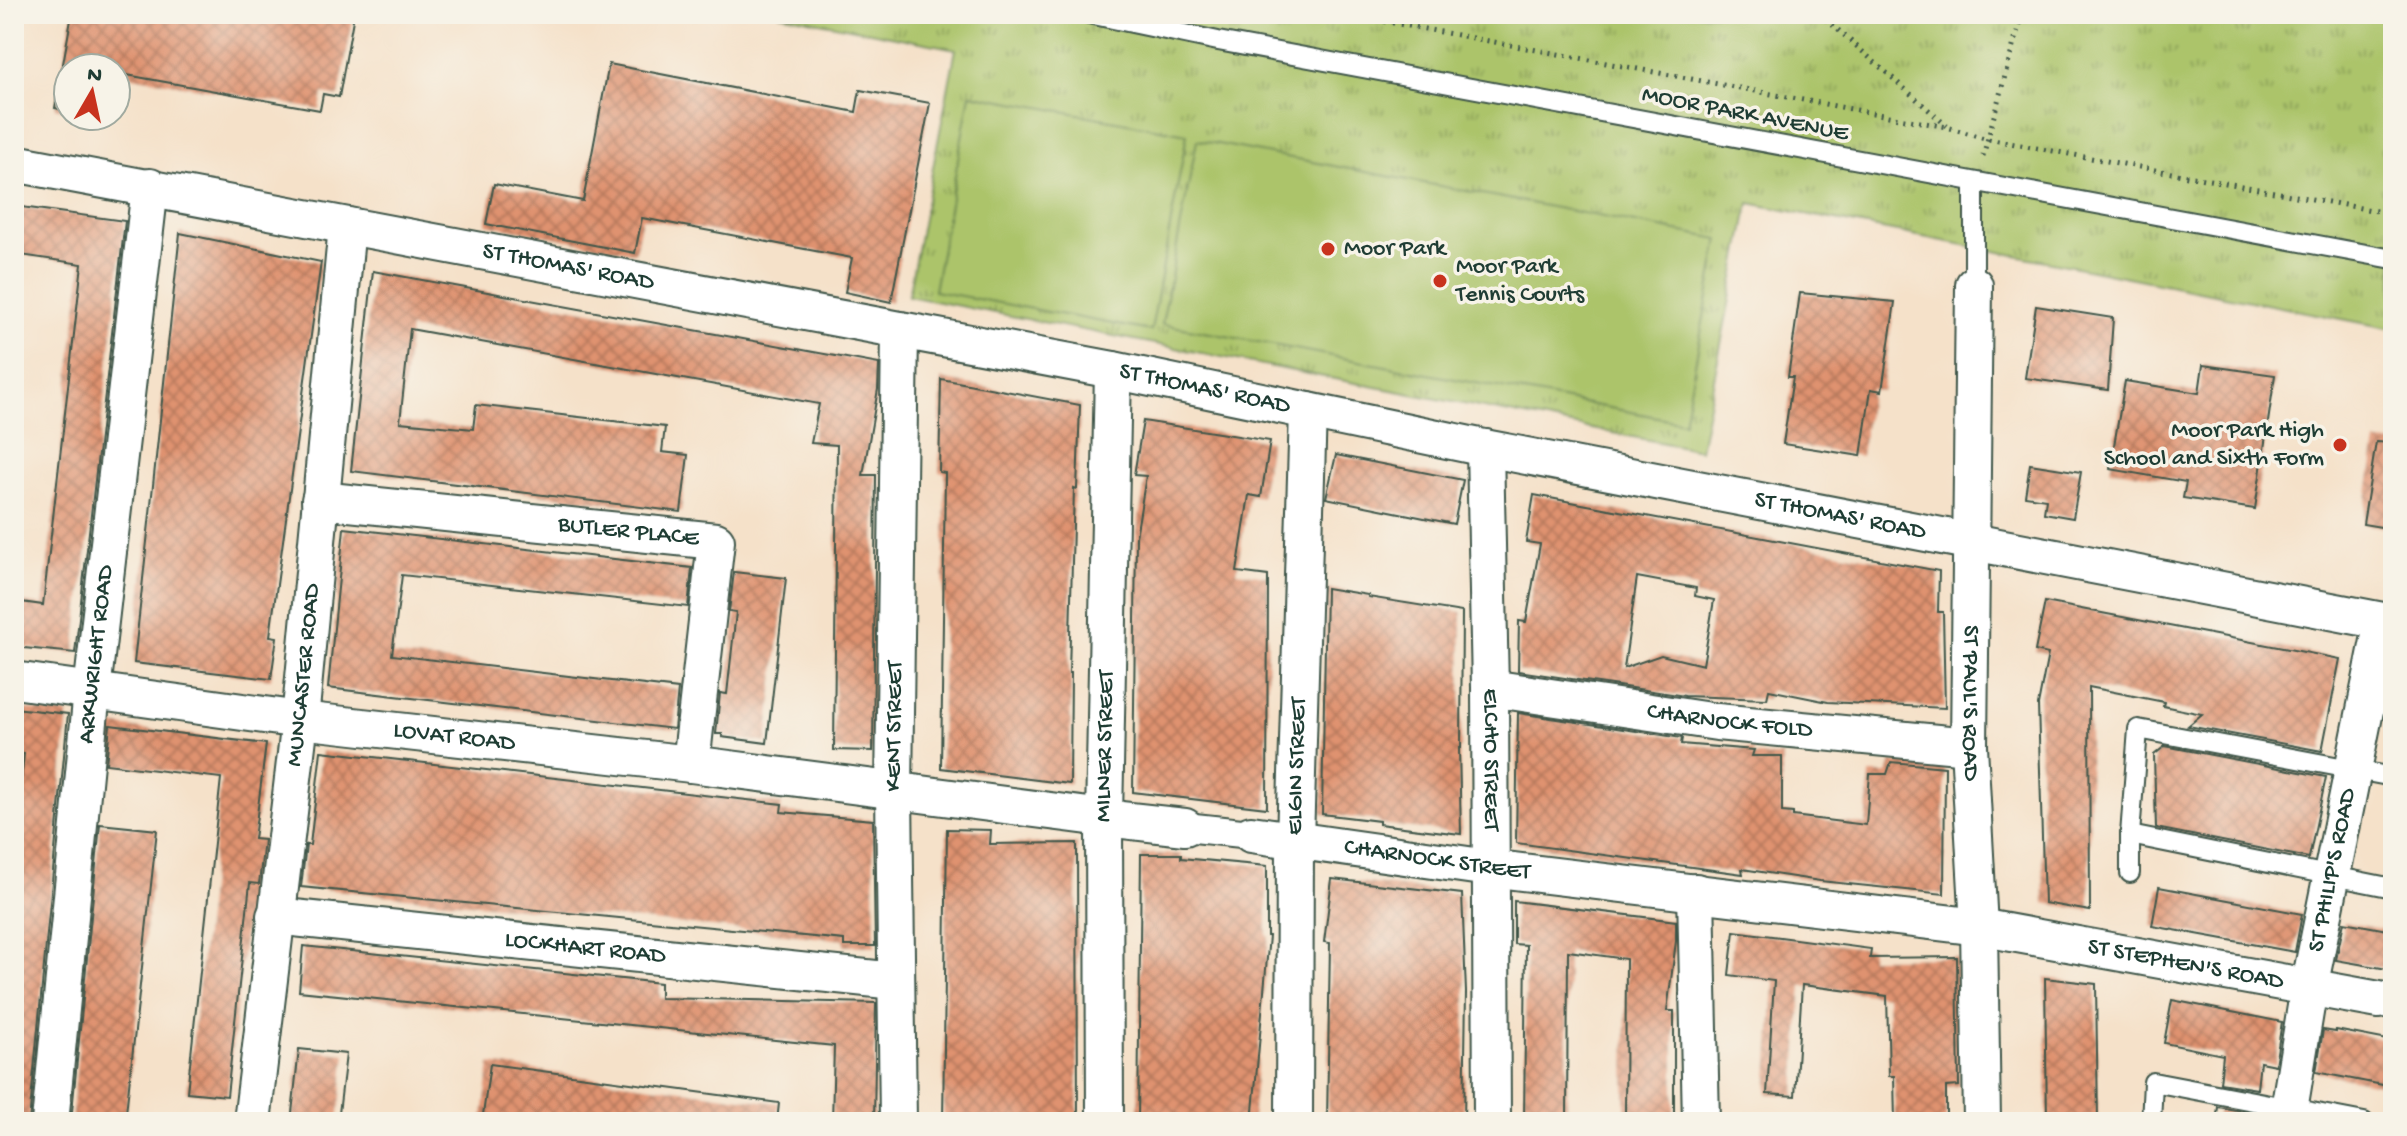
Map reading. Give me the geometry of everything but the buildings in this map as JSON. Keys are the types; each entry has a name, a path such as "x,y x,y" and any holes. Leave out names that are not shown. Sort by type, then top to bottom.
{"street":[{"name":"ST THOMAS' ROAD","path":"14,163 1113,370 1485,448 2388,622"},
{"name":"ARKWRIGHT ROAD","path":"50,1122 92,691 150,187"},
{"name":"MUNCASTER ROAD","path":"252,1122 300,720 347,226"},
{"name":"ST PAUL'S ROAD","path":"1974,285 1969,746 1979,927 1982,1122"},
{"name":"KENT STREET","path":"898,1122 894,791 900,330"},
{"name":"MILNER STREET","path":"1105,1122 1104,818 1113,370"},
{"name":"ELGIN STREET","path":"1294,1122 1295,840 1308,411"},
{"name":"ELCHO STREET","path":"1485,448 1490,688 1492,1122"},
{"name":"BUTLER PLACE","path":"320,500 716,541 691,764"},
{"name":"ST PHILIP'S ROAD","path":"2288,1114 2309,988 2352,770 2388,622"},
{"name":"LOVAT ROAD","path":"14,680 300,720 691,764 894,791"},
{"name":"CHARNOCK FOLD","path":"1490,688 1717,722 1969,746"},
{"name":"CHARNOCK STREET","path":"894,791 1251,834 1489,868 1979,927"},
{"path":"1696,892 1701,1122"},
{"name":"LOCKHART ROAD","path":"275,916 895,981"},
{"name":"ST STEPHEN'S ROAD","path":"1979,927 2386,1001"}],"lane":[{"name":"MOOR PARK AVENUE","path":"1089,14 1234,44 2393,259"},
{"path":"1974,182 1974,285"},
{"path":"2130,873 2138,729 2393,777"},
{"path":"2130,835 2393,888"},
{"path":"2151,1122 2153,1082 2288,1114 2364,1122"}],"path":[{"path":"1345,14 2393,214"},
{"path":"1820,14 1947,127"},
{"path":"1974,182 2022,14"}],"green space":[{"name":"Moor Park","path":"779,14 2393,14 2393,329 1749,203 1700,450 908,296 956,49"},
{"path":"970,94 1187,134 1151,331 934,291"},
{"name":"Moor Park Tennis Courts","path":"1197,140 1719,239 1684,422 1162,324"}],"place":[{"name":"Moor Park","path":"1328,249"},
{"name":"Moor Park Tennis Courts","path":"1440,281"},
{"name":"Moor Park High School and Sixth Form","path":"2340,445"}]}
